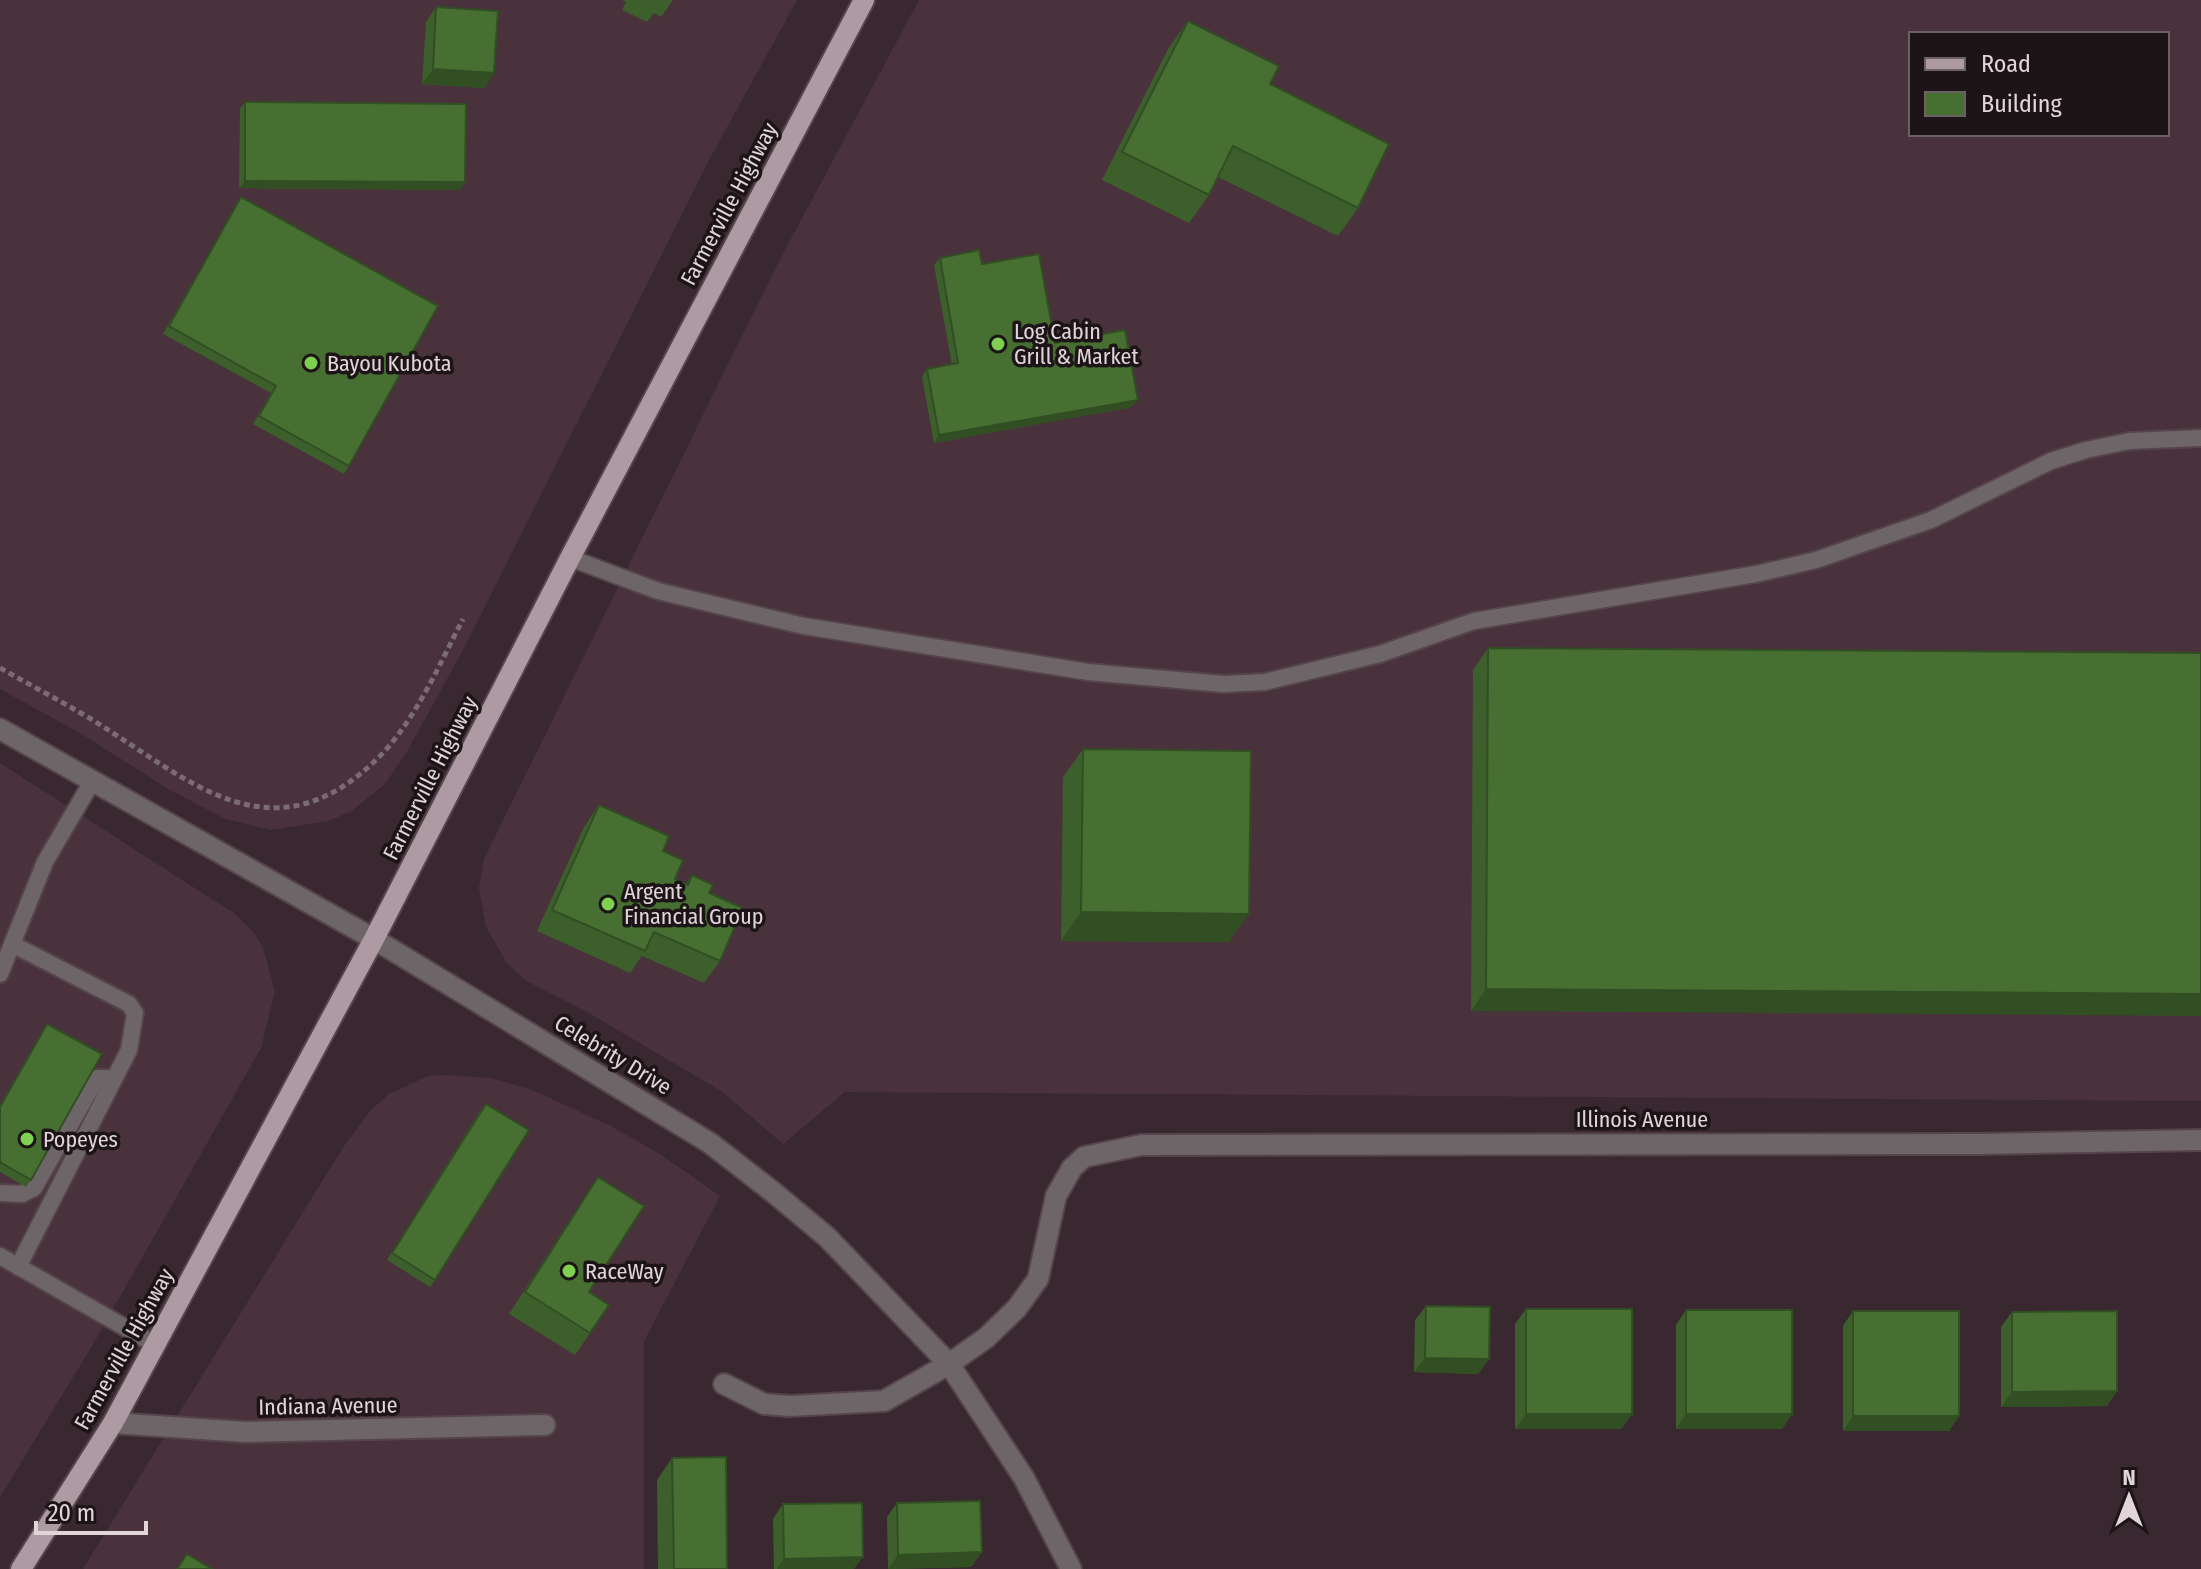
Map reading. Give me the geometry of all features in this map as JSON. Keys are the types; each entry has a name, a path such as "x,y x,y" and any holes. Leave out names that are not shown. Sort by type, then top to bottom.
{"main road":[{"name":"Farmerville Highway","path":"21,1569 113,1423 374,939 570,558 864,0"}],"street":[{"name":"Celebrity Drive","path":"0,729 374,939 710,1143 827,1237 949,1364 1024,1478 1071,1569"},
{"name":"Illinois Avenue","path":"949,1364 986,1338 1017,1308 1038,1279 1061,1181 1084,1157 1141,1145 1204,1142 1979,1144 2201,1140"},
{"path":"724,1384 764,1404 790,1406 884,1401 949,1364"},
{"name":"Indiana Avenue","path":"113,1423 245,1432 545,1425"}],"lane":[{"path":"570,558 658,591 804,626 1088,672 1223,684 1265,682 1367,658 1474,621 1756,574 1816,560 1931,520 2063,457 2129,441 2201,438"},
{"path":"0,974 45,862 93,780"},
{"path":"12,944 129,1004 135,1013 135,1027 115,1078 18,1267"},
{"path":"0,1193 22,1194 34,1188 97,1078 115,1078"},
{"path":"0,1256 154,1344"}],"path":[{"path":"0,668 92,719 190,782 247,808 281,808 314,800 347,783 381,754 416,708 463,619"}],"shaded area":[{"path":"0,0 797,0 708,162 462,652 405,755 384,785 350,812 328,821 271,830 226,819 170,790 80,733 0,689"},
{"path":"919,0 2201,0 2201,1101 845,1092 783,1144 721,1091 589,1013 525,980 506,962 486,926 479,888 484,859 777,265"},
{"path":"0,763 235,914 254,933 263,948 275,991 261,1048 92,1346 0,1497"},
{"path":"428,1076 491,1078 532,1090 609,1125 663,1156 720,1196 644,1341 644,1569 83,1569 342,1149 371,1110 389,1094"}],"building":[{"path":"436,7 498,11 494,73 433,69"},
{"path":"1188,21 1279,66 1270,84 1389,144 1358,208 1233,146 1209,195 1122,152"},
{"path":"245,102 466,104 465,182 245,181"},
{"name":"Bayou Kubota","path":"241,197 438,306 349,466 259,416 276,386 169,326"},
{"name":"Log Cabin Grill & Market","path":"979,250 982,264 1039,254 1055,343 1125,330 1138,400 939,435 927,369 958,363 940,258"},
{"path":"1488,648 2201,653 2201,994 1486,989"},
{"path":"1083,749 1251,751 1249,914 1081,912"},
{"name":"Argent Financial Group","path":"599,805 669,836 663,851 683,860 675,879 688,885 692,875 713,885 709,893 743,908 720,961 654,932 645,951 552,910"},
{"name":"Popeyes","path":"47,1024 102,1054 31,1180 0,1162 0,1107"},
{"path":"486,1104 529,1130 435,1280 392,1253"},
{"name":"RaceWay","path":"598,1177 644,1206 589,1292 609,1305 590,1333 525,1292"},
{"path":"1426,1306 1490,1307 1489,1359 1425,1358"},
{"path":"1526,1309 1632,1309 1632,1414 1526,1414"},
{"path":"1686,1310 1792,1310 1792,1414 1686,1414"},
{"path":"1853,1311 1959,1311 1959,1416 1853,1416"},
{"path":"2117,1311 2117,1391 2012,1392 2012,1312"},
{"path":"726,1457 727,1569 674,1569 672,1458"},
{"path":"980,1501 982,1552 898,1555 897,1503"},
{"path":"862,1503 863,1557 784,1559 783,1504"},
{"path":"187,1554 212,1569 177,1569"}],"place":[{"name":"Log Cabin Grill & Market","path":"998,344"},
{"name":"Bayou Kubota","path":"311,363"},
{"name":"Argent Financial Group","path":"608,904"},
{"name":"Popeyes","path":"27,1139"},
{"name":"RaceWay","path":"569,1271"}]}
